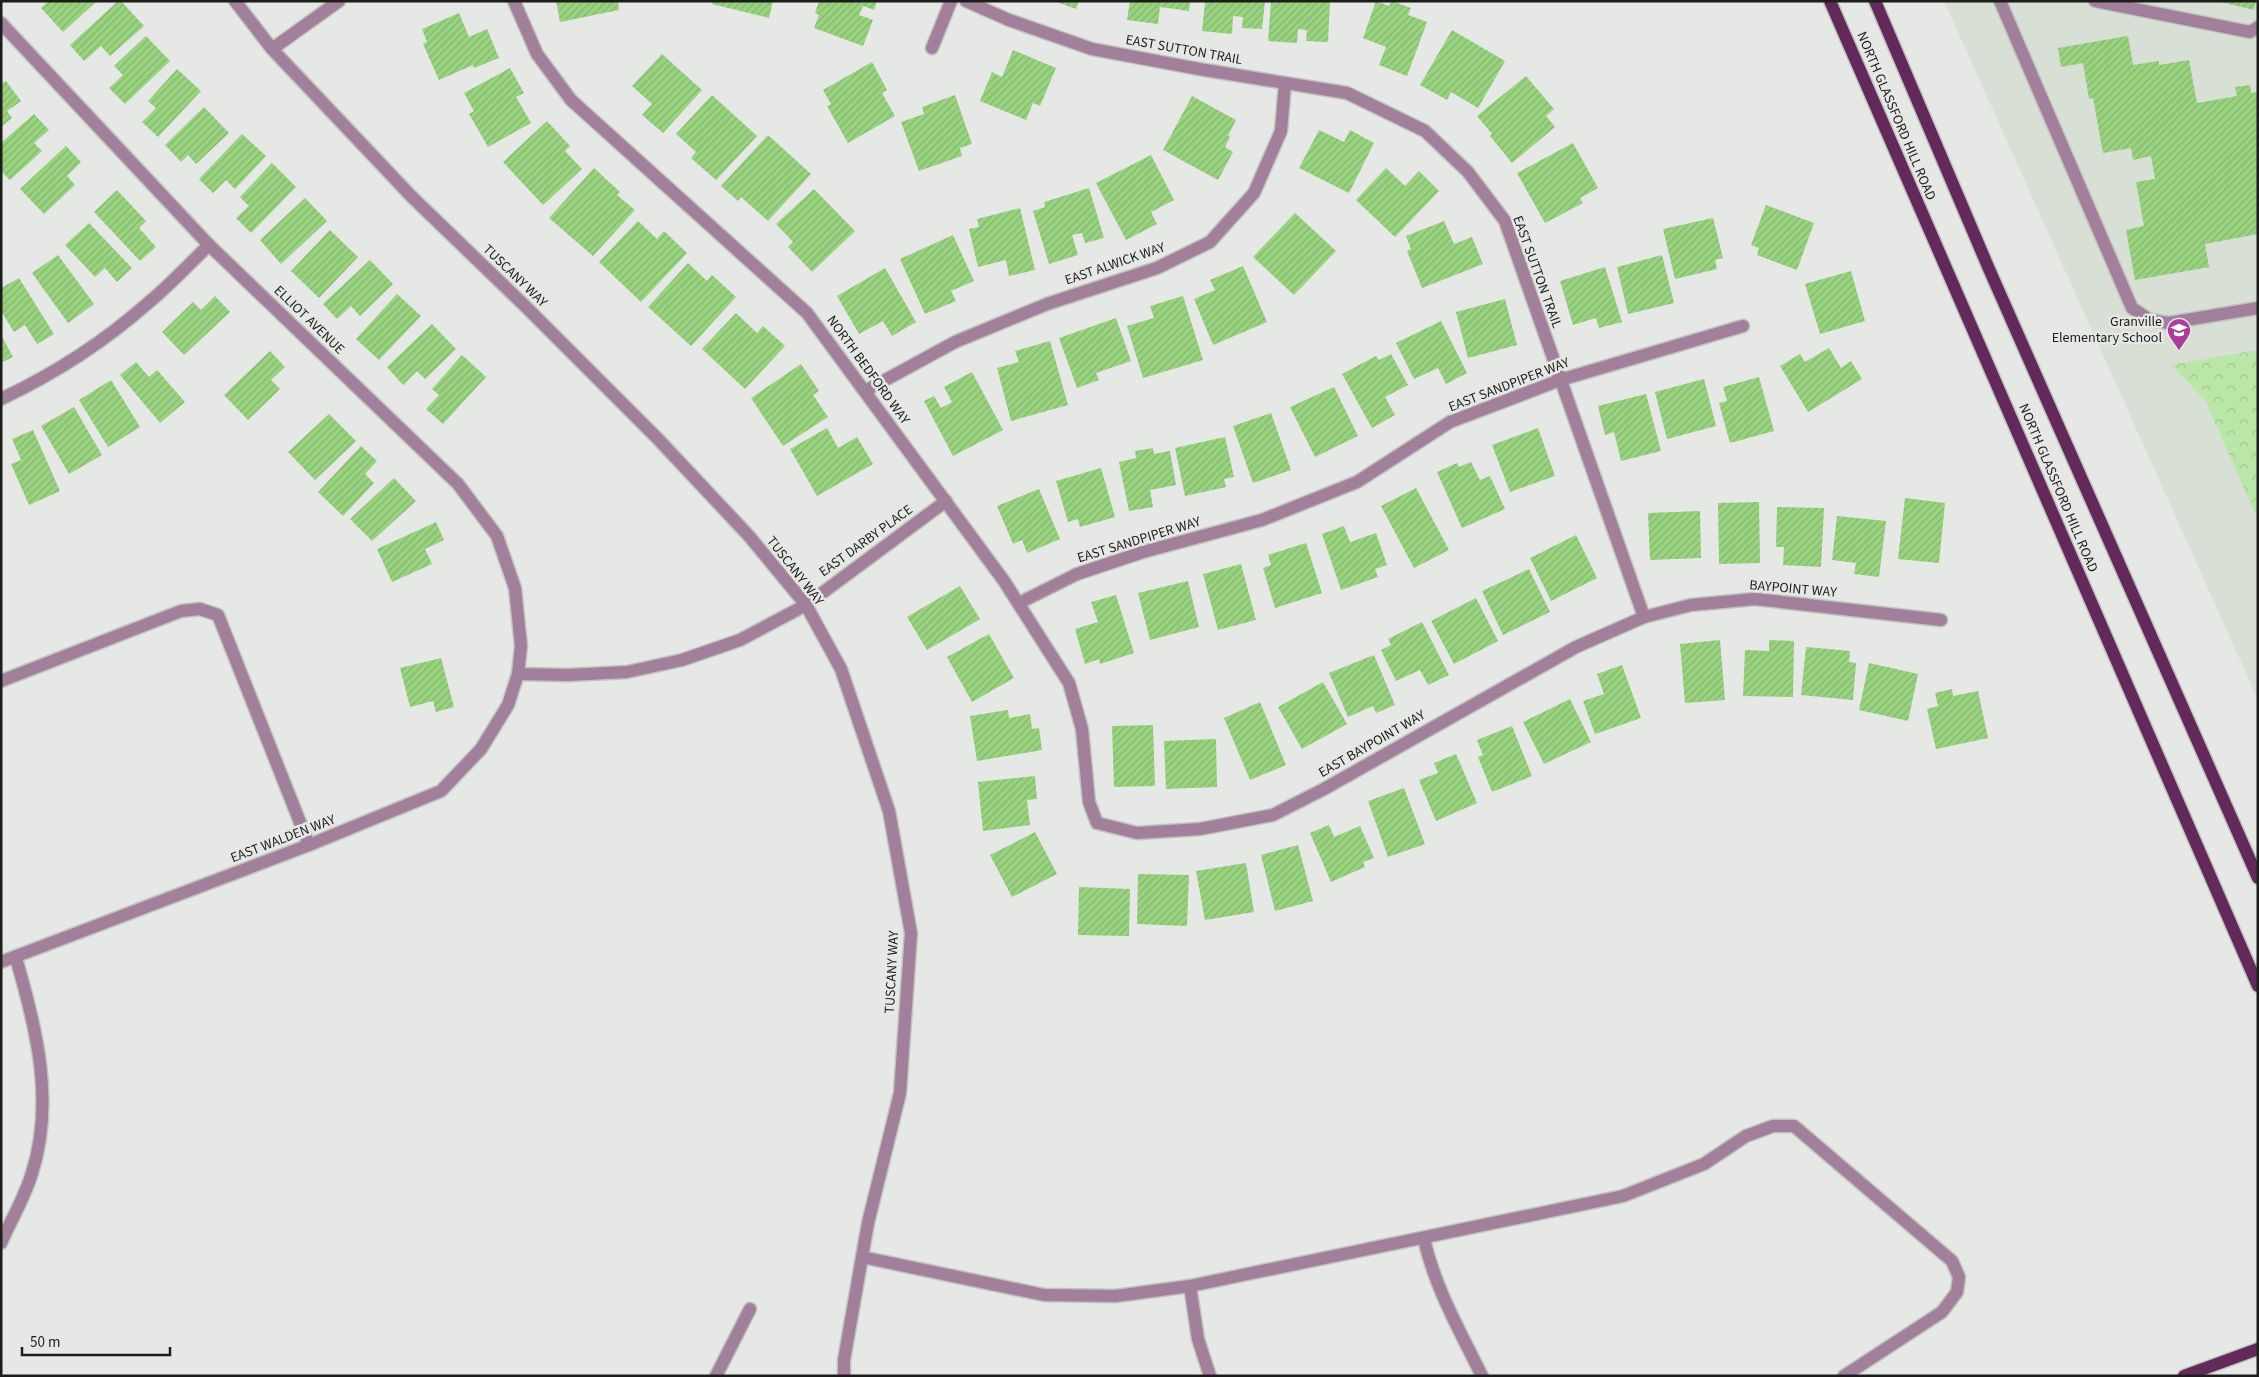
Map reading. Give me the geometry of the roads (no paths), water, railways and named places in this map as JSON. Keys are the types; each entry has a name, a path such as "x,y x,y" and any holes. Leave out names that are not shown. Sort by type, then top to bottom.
{"main road":[{"name":"NORTH GLASSFORD HILL ROAD","path":"1830,1 2258,986"},
{"name":"NORTH GLASSFORD HILL ROAD","path":"1875,1 1985,260 2258,878"},
{"path":"2184,1376 2258,1349"}],"street":[{"name":"TUSCANY WAY","path":"235,1 272,49 412,197 658,439 749,536 806,605 841,669 889,811 911,933 900,1093 868,1223 844,1360 844,1376"},
{"path":"272,49 339,1"},
{"name":"NORTH BEDFORD WAY","path":"514,1 537,54 571,100 807,314 946,501 1018,603 1069,683 1082,729 1089,802 1097,823"},
{"path":"932,48 951,1"},
{"name":"EAST SUTTON TRAIL","path":"966,1 1009,20 1092,49 1347,93 1424,131 1468,172 1505,221 1644,617"},
{"path":"2000,1 2132,308 2150,320 2168,323 2258,308"},
{"path":"2095,1 2250,32 2258,28"},
{"name":"ELLIOT AVENUE","path":"1,23 209,245 458,484 496,536 515,588 521,646 518,674"},
{"name":"EAST ALWICK WAY","path":"865,391 955,342 1046,304 1157,268 1210,242 1254,193 1280,132 1285,83"},
{"path":"1,399 30,386 94,346 149,303 209,245"},
{"name":"EAST SANDPIPER WAY","path":"1018,603 1077,574 1143,552 1262,520 1357,482 1450,422 1560,380 1743,326"},
{"name":"EAST DARBY PLACE","path":"518,674 568,675 626,672 682,660 740,640 806,605 946,501"},
{"name":"BAYPOINT WAY","path":"1644,617 1691,605 1754,599 1941,620"},
{"path":"1,681 181,611 200,609 218,615 309,845"},
{"name":"EAST BAYPOINT WAY","path":"1097,823 1137,833 1200,829 1273,815 1324,789 1576,647 1644,617"},
{"name":"EAST WALDEN WAY","path":"1,962 16,958 309,845 441,791 482,750 508,706 518,674"},
{"path":"1,1243 32,1173 39,1139 42,1102 41,1062 34,1023 16,958"},
{"path":"862,1256 1044,1295 1116,1296 1190,1286 1424,1239 1623,1196 1704,1164 1746,1136 1773,1126 1794,1126 1952,1261 1959,1277 1957,1292 1942,1312 1844,1376"},
{"path":"1424,1239 1439,1290 1482,1376"},
{"path":"1190,1286 1198,1339 1210,1376"},
{"path":"716,1376 750,1309"}],"place":[{"name":"Granville Elementary School","path":"2179,351"}]}
